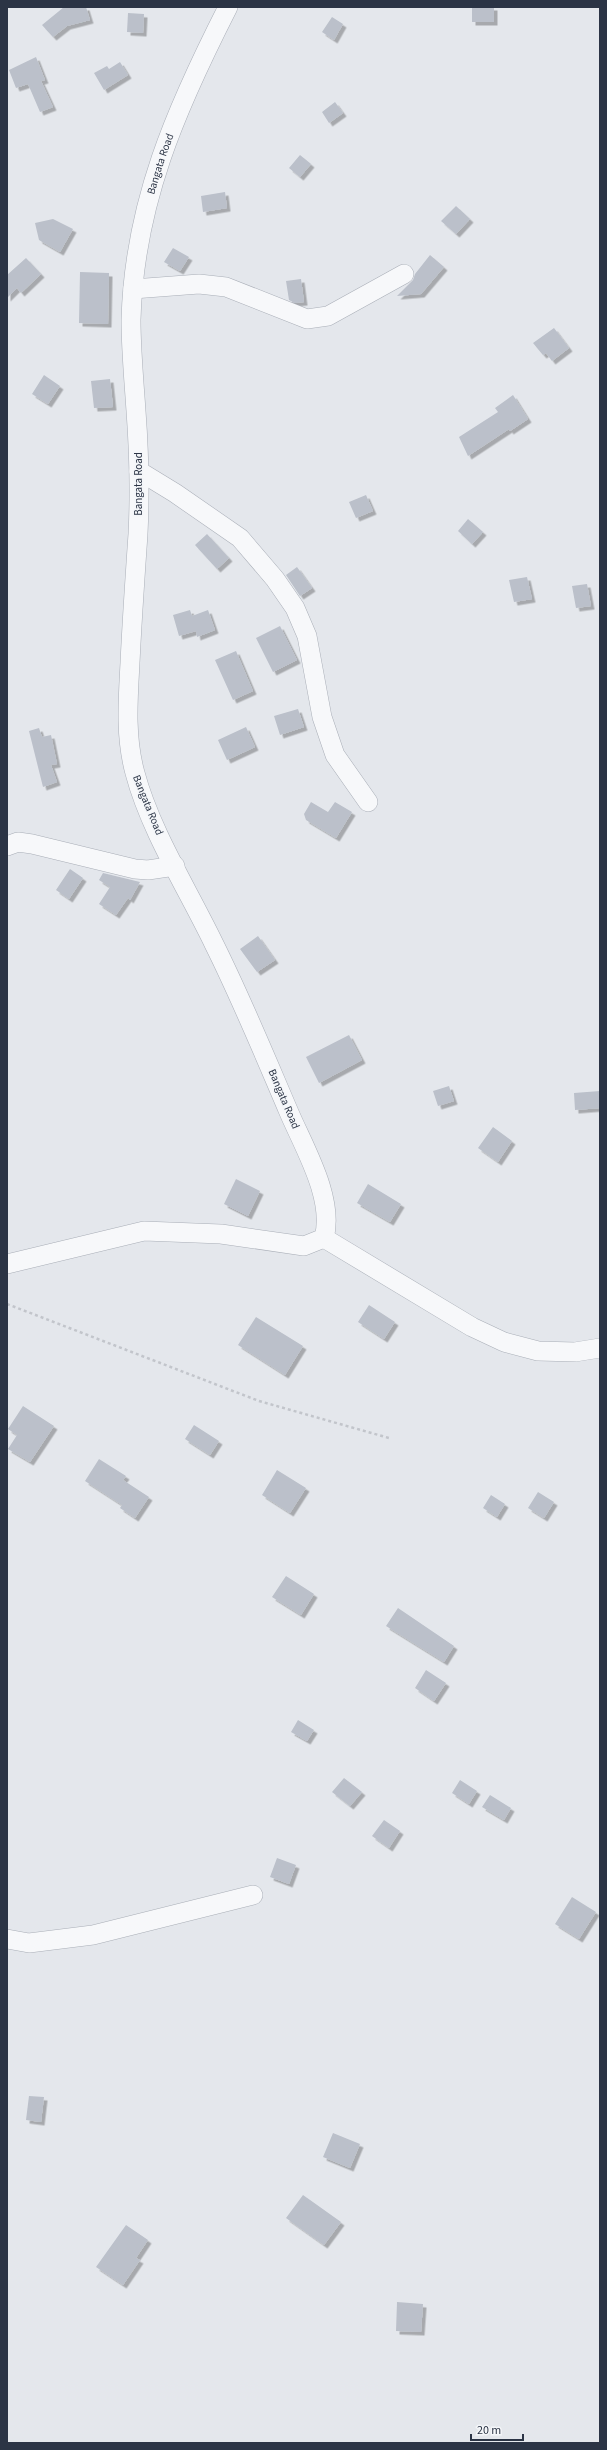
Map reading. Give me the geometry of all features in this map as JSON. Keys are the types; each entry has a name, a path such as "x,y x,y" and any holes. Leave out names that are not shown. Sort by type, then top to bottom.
{"street":[{"name":"Bangata Road","path":"228,7 196,69 167,136 153,178 141,233 133,289 131,324 139,471 138,531 127,722 135,773 148,810 231,979 317,1176 327,1216 324,1238"},
{"path":"133,289 199,284 226,287 307,319 328,316 404,274"},
{"path":"139,471 175,493 240,538 275,579 295,608 307,636 322,717 335,755 368,802"},
{"path":"7,846 18,842 32,844 148,870 175,866"},
{"path":"7,1264 144,1231 221,1234 304,1246 324,1238 472,1327 504,1342 538,1351 575,1352 600,1348"},
{"path":"7,1939 30,1943 93,1935 252,1895"}],"path":[{"path":"7,1304 259,1401 389,1438"}],"building":[{"path":"64,7 86,7 90,20 67,26 53,37 42,25"},
{"path":"472,7 494,7 494,22 472,22"},
{"path":"128,13 144,14 143,33 127,32"},
{"path":"332,17 343,24 334,40 322,32"},
{"path":"36,57 45,80 41,81 53,107 40,112 28,84 16,88 9,70"},
{"path":"120,62 128,75 104,90 94,73 107,66 109,69"},
{"path":"335,102 343,113 329,123 322,112"},
{"path":"300,155 311,164 300,177 289,168"},
{"path":"225,192 227,208 203,212 201,196"},
{"path":"456,206 470,219 456,234 441,221"},
{"path":"53,219 73,229 60,252 39,240 35,223"},
{"path":"173,248 189,257 180,271 164,262"},
{"path":"430,255 444,267 421,294 397,296 413,280 415,274"},
{"path":"26,258 41,274 21,293 17,288 7,298 7,275"},
{"path":"80,272 109,273 108,324 79,323"},
{"path":"301,279 304,302 295,303 289,300 286,281"},
{"path":"554,328 569,348 552,361 546,353 543,355 533,343"},
{"path":"44,375 60,386 48,404 32,394"},
{"path":"110,379 113,407 94,408 91,381"},
{"path":"513,395 528,419 510,431 509,429 468,456 459,437 498,412 495,408"},
{"path":"366,495 373,511 356,518 349,502"},
{"path":"468,519 483,532 472,544 458,531"},
{"path":"207,534 229,558 217,569 195,545"},
{"path":"297,567 312,588 300,596 286,575"},
{"path":"527,577 532,599 514,602 509,580"},
{"path":"587,584 591,606 576,608 572,586"},
{"path":"190,610 192,616 208,610 215,630 197,637 196,631 179,636 173,615"},
{"path":"280,626 297,660 273,672 256,638"},
{"path":"236,651 253,691 233,700 215,660"},
{"path":"298,709 304,727 280,735 274,716"},
{"path":"246,727 255,747 227,760 218,740"},
{"path":"39,728 42,737 51,735 57,764 51,765 57,782 43,787 29,731"},
{"path":"311,802 328,812 335,802 352,812 336,838 306,820 304,814"},
{"path":"70,869 83,878 69,899 56,890"},
{"path":"103,873 140,882 130,900 128,898 116,915 99,904 110,887 99,880"},
{"path":"258,936 275,960 257,972 240,949"},
{"path":"349,1035 362,1060 319,1083 306,1057"},
{"path":"449,1086 454,1101 438,1106 433,1091"},
{"path":"600,1091 600,1108 575,1110 574,1093"},
{"path":"493,1127 512,1141 498,1162 478,1148"},
{"path":"236,1179 260,1191 248,1216 224,1204"},
{"path":"368,1184 401,1204 390,1222 357,1203"},
{"path":"369,1305 395,1322 384,1339 358,1322"},
{"path":"256,1317 303,1346 285,1375 238,1345"},
{"path":"23,1406 54,1426 30,1462 8,1449 17,1435 8,1429"},
{"path":"194,1425 219,1441 210,1455 185,1439"},
{"path":"99,1459 126,1476 123,1480 149,1497 135,1518 120,1508 122,1505 85,1481"},
{"path":"277,1470 306,1488 290,1513 262,1495"},
{"path":"538,1492 554,1502 544,1518 528,1508"},
{"path":"491,1495 505,1504 497,1517 483,1508"},
{"path":"286,1576 314,1594 301,1615 272,1597"},
{"path":"398,1608 454,1646 444,1662 386,1626"},
{"path":"426,1670 446,1683 434,1701 415,1688"},
{"path":"298,1720 314,1730 307,1741 291,1732"},
{"path":"344,1778 362,1792 350,1806 332,1792"},
{"path":"460,1780 477,1791 469,1804 452,1793"},
{"path":"490,1795 511,1808 504,1820 482,1807"},
{"path":"384,1820 400,1831 389,1848 372,1836"},
{"path":"277,1858 296,1865 289,1884 270,1877"},
{"path":"572,1897 596,1912 579,1939 555,1924"},
{"path":"29,2096 44,2097 41,2122 26,2120"},
{"path":"333,2133 360,2144 350,2168 323,2157"},
{"path":"303,2195 341,2222 324,2245 286,2218"},
{"path":"126,2225 148,2240 136,2258 140,2260 123,2285 96,2267"},
{"path":"397,2302 423,2304 421,2332 396,2331"}]}
